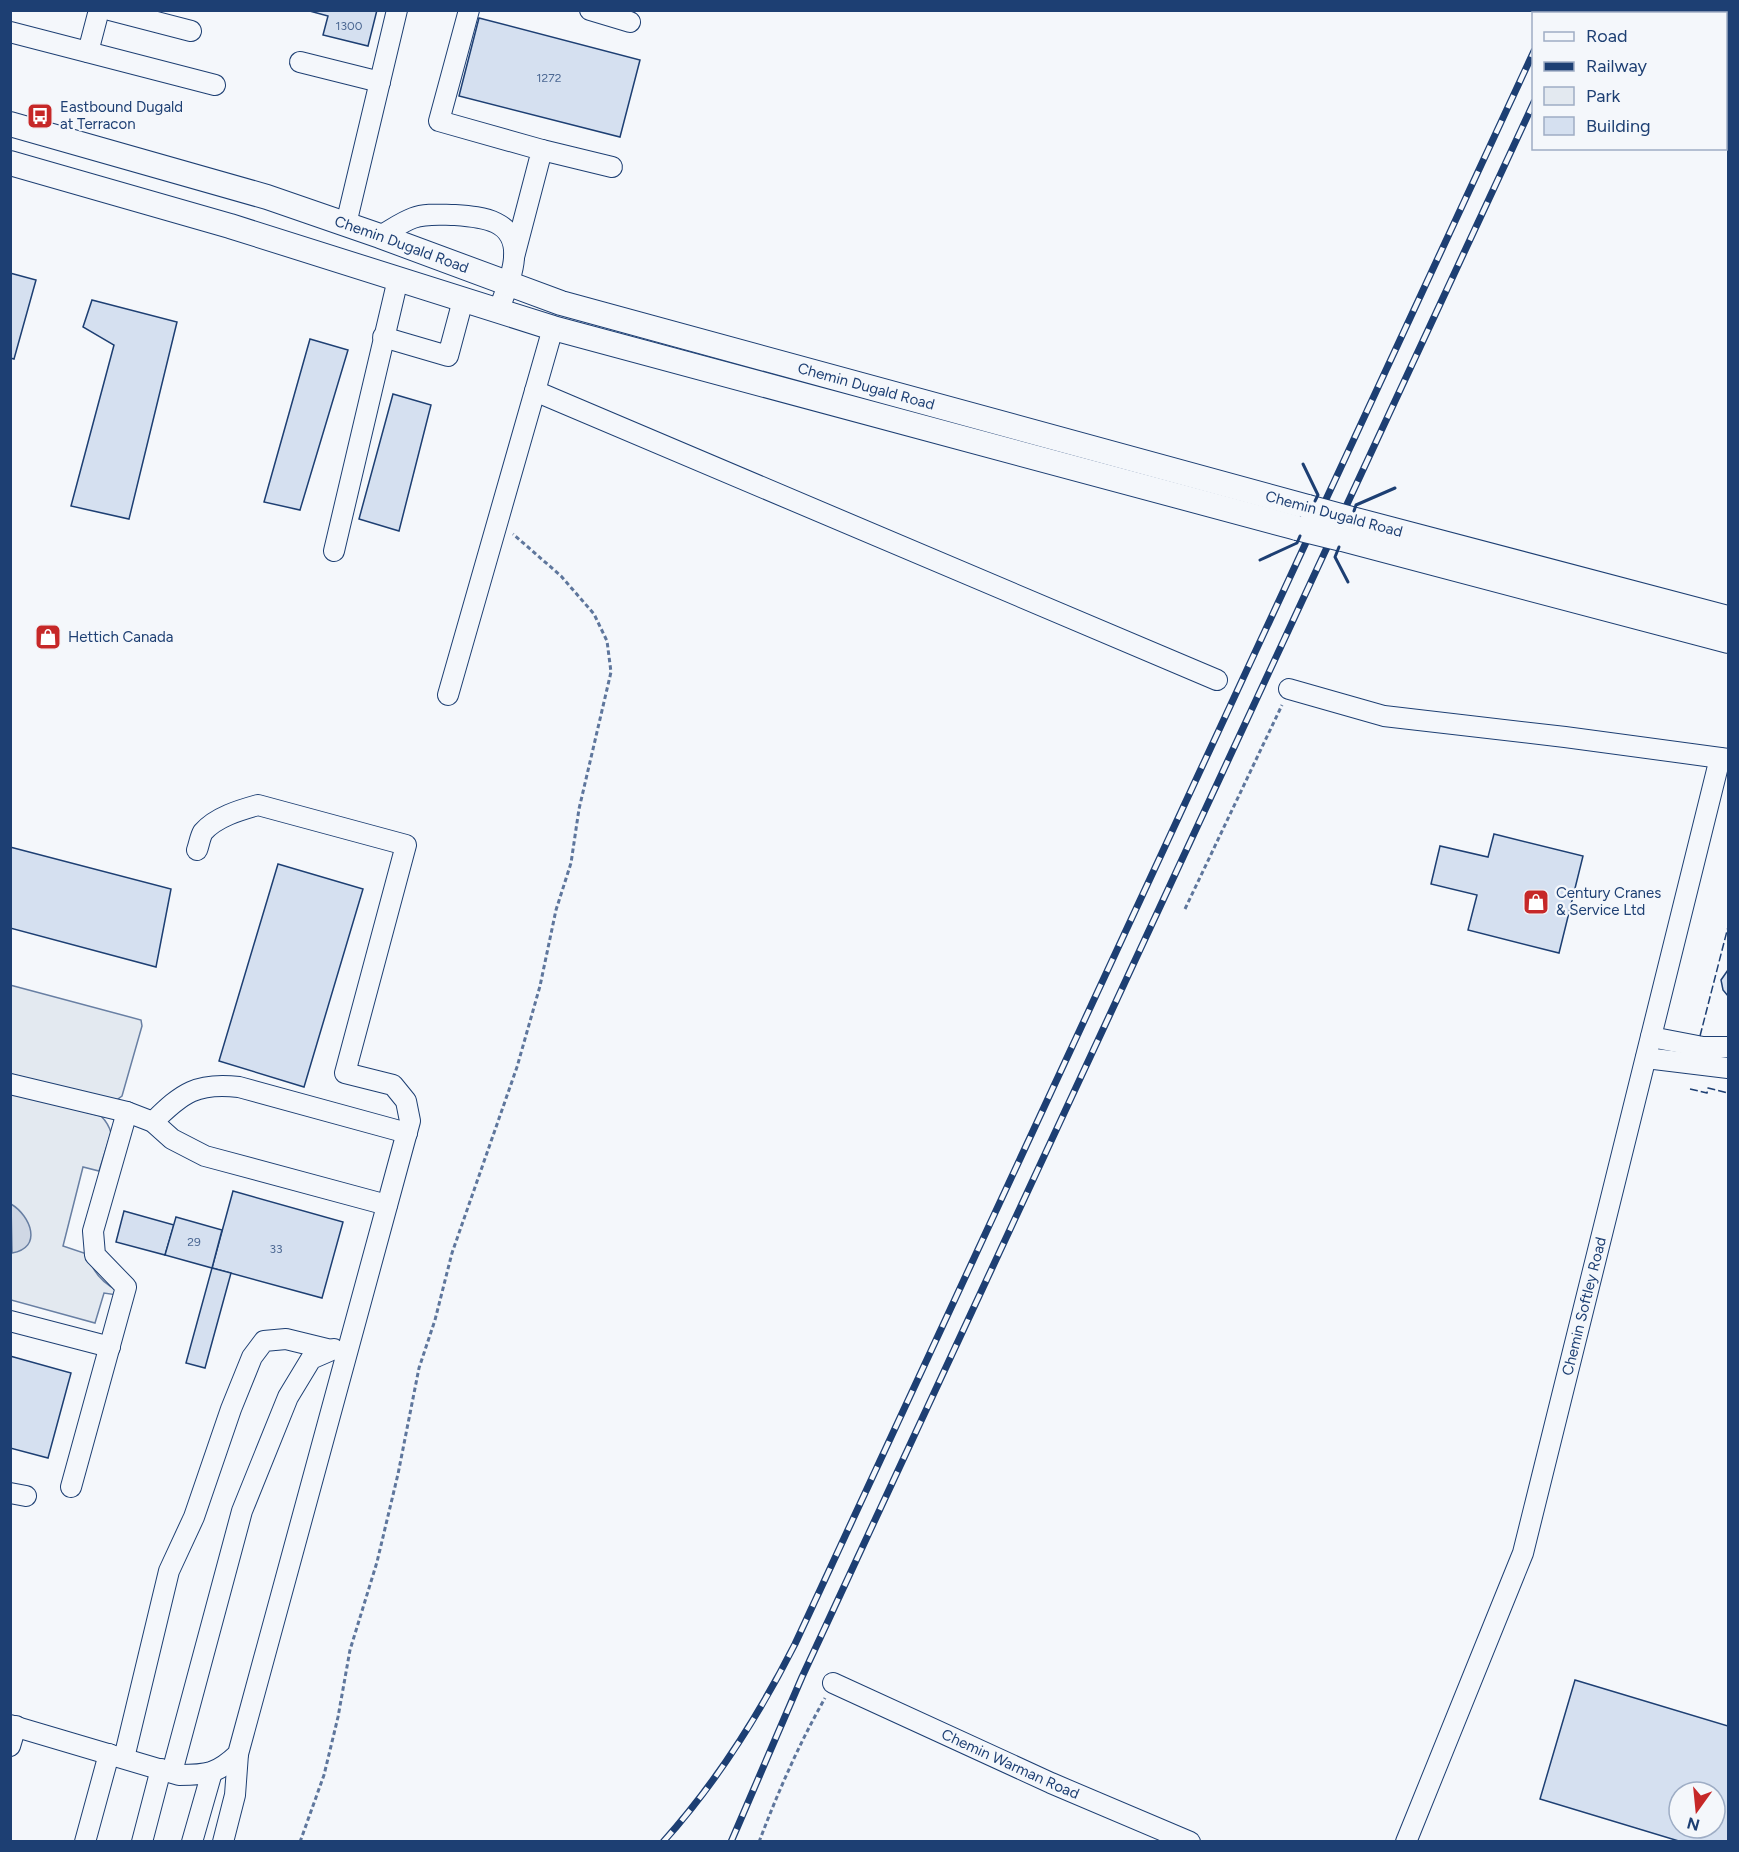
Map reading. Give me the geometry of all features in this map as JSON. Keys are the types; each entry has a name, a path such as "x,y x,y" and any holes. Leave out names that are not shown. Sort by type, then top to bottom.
{"main road":[{"name":"Chemin Dugald Road","path":"10,124 267,197 561,303 1302,517"},
{"name":"Chemin Dugald Road","path":"10,163 230,226 498,312 1347,529 1728,641"},
{"name":"Chemin Dugald Road","path":"1347,529 1728,618"}],"street":[{"path":"88,52 99,10"},
{"path":"110,10 191,32"},
{"path":"346,224 397,10"},
{"path":"469,10 439,121 612,167"},
{"path":"602,12 630,22"},
{"path":"10,32 215,85"},
{"path":"300,62 380,82"},
{"path":"498,312 542,150"},
{"path":"380,236 414,218 438,214 490,219 507,230 512,242 514,257"},
{"path":"334,551 398,279"},
{"path":"383,337 448,356 463,300"},
{"path":"448,695 553,327"},
{"path":"535,391 1217,680"},
{"path":"1289,689 1384,716 1566,737 1724,759"},
{"name":"Chemin Softley Road","path":"1406,1842 1523,1553 1651,1037 1724,759"},
{"path":"197,850 202,834 213,824 237,811 258,805 406,845 345,1072 393,1085 406,1101 410,1121 238,1754 235,1795 223,1842"},
{"path":"1651,1037 1703,1047 1728,1047"},
{"path":"1646,1058 1728,1068"},
{"path":"10,1084 127,1112 153,1122 172,1139 205,1156 387,1205"},
{"path":"153,1122 169,1106 194,1089 217,1084 239,1087 407,1133"},
{"path":"71,1487 126,1287 95,1255 93,1231 127,1112"},
{"path":"10,1321 110,1347"},
{"path":"85,1842 117,1756 169,1571 194,1518 231,1409 252,1357 264,1341 286,1339 331,1350"},
{"path":"142,1842 166,1771 242,1511 288,1397 311,1359 350,1342"},
{"name":"Chemin Warman Road","path":"833,1683 1051,1783 1190,1842"},
{"path":"10,1746 13,1725 166,1771 205,1775 226,1765 238,1754"},
{"path":"192,1842 212,1772"}],"path":[{"path":"300,1842 324,1775 338,1717 350,1650 377,1562 398,1474 419,1368 435,1320 452,1253 517,1067 540,986 556,910 571,863 579,809 611,672 607,641 594,614 561,576 498,521"},
{"path":"1185,909 1289,689"},
{"path":"759,1842 782,1785 833,1683"}],"green space":[{"path":"10,985 141,1020 142,1026 122,1096 115,1101 11,1074"},
{"path":"10,1093 101,1116 111,1133 99,1171 83,1167 63,1246 87,1254 98,1275 117,1290 117,1295 104,1293 95,1323 11,1300"}],"shaded area":[{"path":"11,1204 24,1216 31,1231 28,1245 12,1253"}],"building":[{"path":"306,10 377,10 368,46 323,35 328,16"},
{"path":"479,18 640,60 620,137 459,96"},
{"path":"10,273 36,280 14,359 10,358"},
{"path":"92,300 177,322 129,519 71,506 114,345 83,327"},
{"path":"310,339 348,350 300,510 264,502"},
{"path":"393,394 431,405 399,531 359,519"},
{"path":"1494,834 1583,856 1559,953 1468,930 1477,895 1431,884 1440,846 1488,857"},
{"path":"10,847 171,889 156,967 10,928"},
{"path":"278,864 363,889 304,1087 219,1061"},
{"path":"1728,970 1728,996 1723,990 1721,980"},
{"path":"233,1191 343,1222 322,1298 212,1268"},
{"path":"124,1211 174,1225 165,1255 116,1242"},
{"path":"176,1217 222,1230 212,1268 165,1255"},
{"path":"212,1268 231,1273 205,1368 186,1363"},
{"path":"10,1356 71,1373 48,1458 10,1448"},
{"path":"1575,1680 1728,1726 1728,1842 1675,1840 1727,1840 1727,1780 1667,1780 1667,1837 1540,1799"}],"railway":[{"path":"663,1842 701,1796 736,1747 795,1644 1532,55"},
{"path":"731,1842 802,1677 1532,106"}],"fence":[{"path":"1700,1036 1728,927"},
{"path":"1690,1089 1707,1093 1708,1088 1728,1093"}],"wall":[{"path":"1303,464 1318,495 1315,501"},
{"path":"1354,511 1356,505 1395,488"},
{"path":"1260,560 1297,543 1300,536"},
{"path":"1339,547 1335,557 1348,582"}],"place":[{"name":"Eastbound Dugald at Terracon","path":"40,116"},
{"name":"Hettich Canada","path":"48,637"},
{"name":"Century Cranes & Service Ltd","path":"1536,902"}]}
